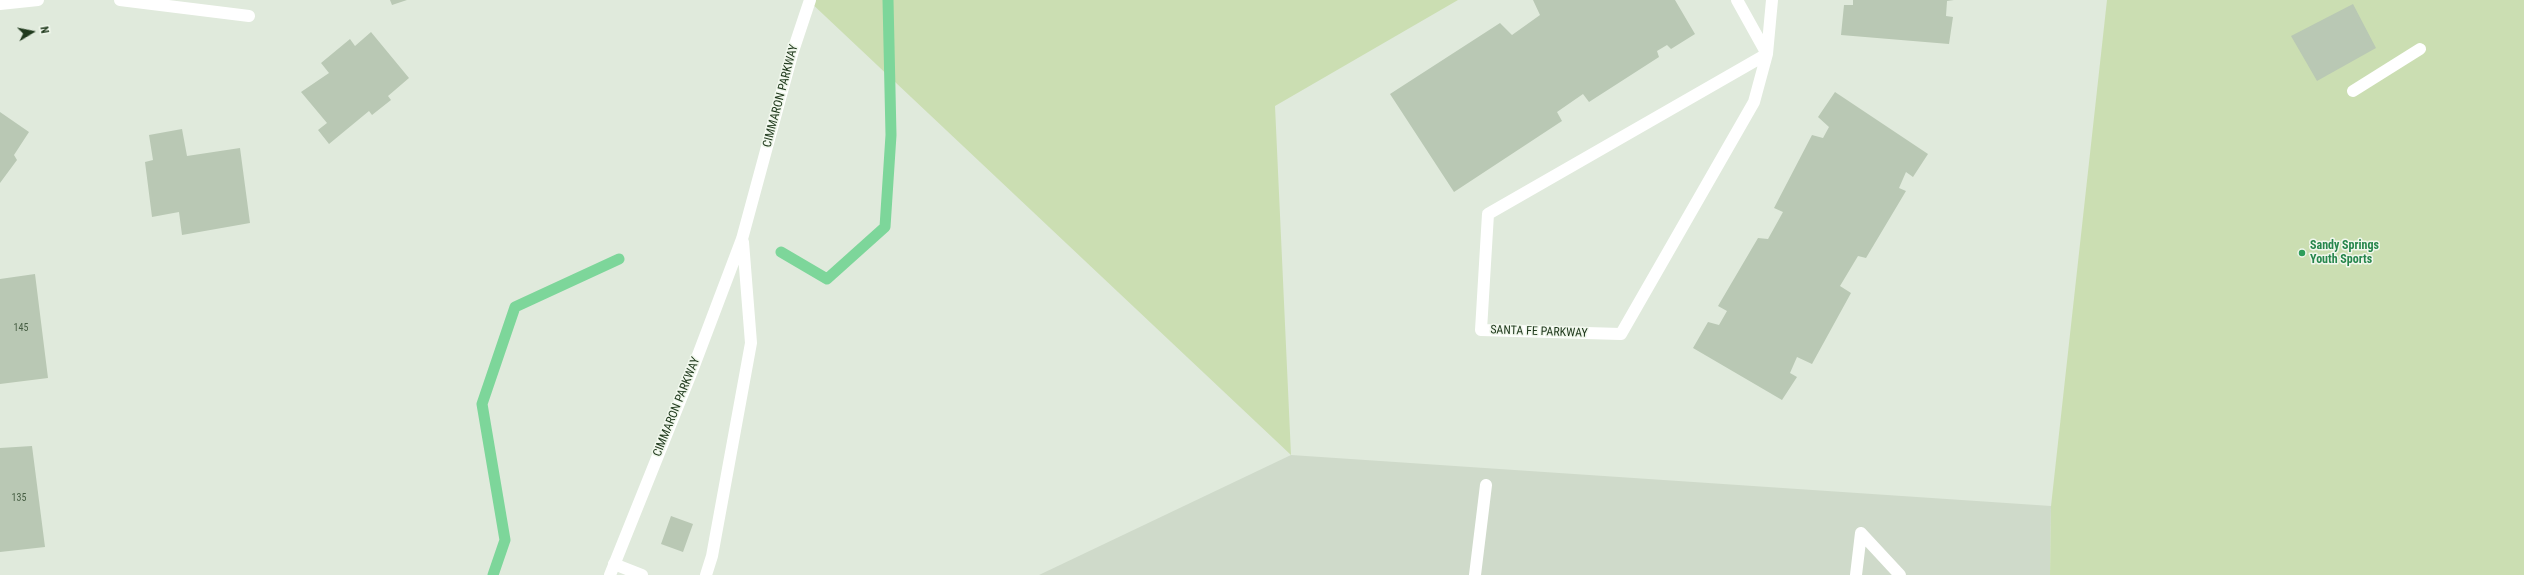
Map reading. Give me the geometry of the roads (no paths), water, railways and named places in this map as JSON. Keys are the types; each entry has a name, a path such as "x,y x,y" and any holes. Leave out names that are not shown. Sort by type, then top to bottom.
{"street":[{"path":"0,4 38,0"},
{"path":"120,0 249,16"},
{"name":"CIMMARON PARKWAY","path":"612,570 742,239 793,51 810,0"},
{"path":"1736,0 1767,54"},
{"name":"SANTA FE PARKWAY","path":"1767,54 1488,214 1481,330 1621,334 1754,102 1767,54 1772,0"},
{"path":"2353,91 2420,49"},
{"name":"CIMMARON PARKWAY","path":"706,575 712,556 751,343 742,239"},
{"path":"1475,575 1486,485"},
{"path":"1856,575 1860,533 1900,575"},
{"path":"612,570 642,575"}],"waterway":[{"path":"781,252 827,279 885,227 891,135 888,0"},
{"path":"493,575 505,540 482,404 515,307 619,259"}],"place":[{"name":"Sandy Springs Youth Sports","path":"2302,253"}]}
